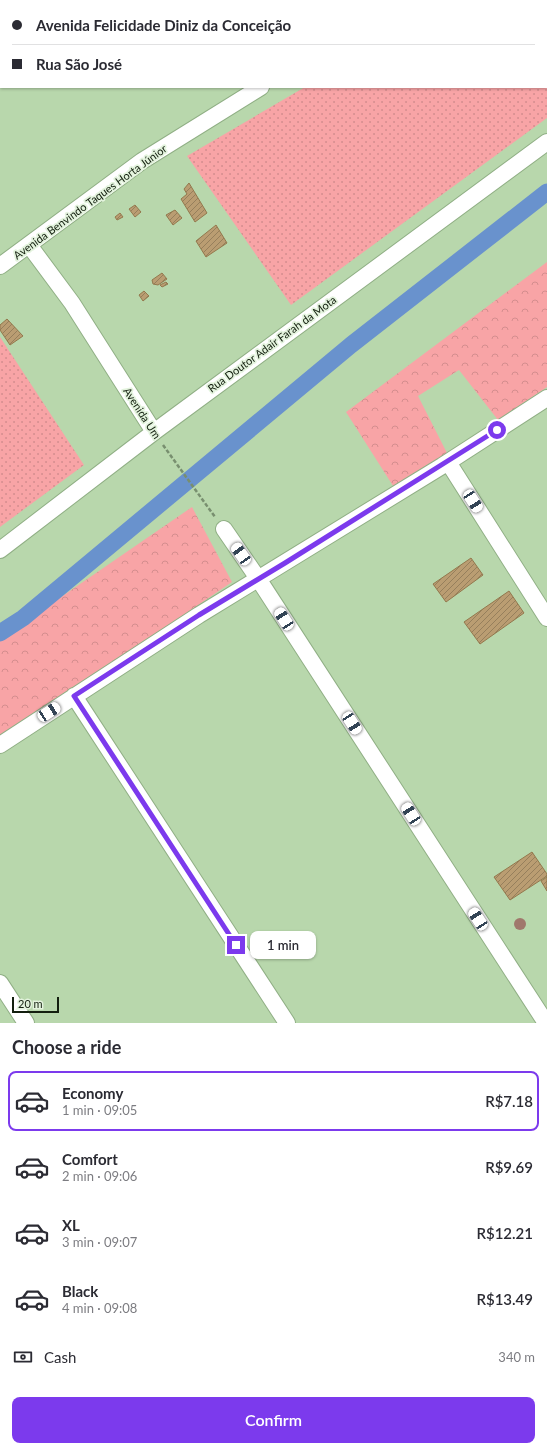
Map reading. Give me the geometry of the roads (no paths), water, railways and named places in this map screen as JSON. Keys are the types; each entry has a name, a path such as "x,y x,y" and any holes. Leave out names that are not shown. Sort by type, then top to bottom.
{"street":[{"name":"Avenida Benvindo Taques Horta Júnior","path":"0,266 142,161 259,88"},
{"name":"Rua Doutor Adair Farah da Mota","path":"0,550 154,432 547,142"},
{"name":"Avenida Um","path":"29,245 72,304 154,432"},
{"path":"0,745 199,615 259,580 448,462 547,398"},
{"path":"448,462 547,618"},
{"path":"224,529 259,580 546,1023"},
{"path":"74,696 287,1023"},
{"path":"0,983 26,1023"}],"waterway":[{"path":"0,633 23,618 351,345 547,192"}]}
